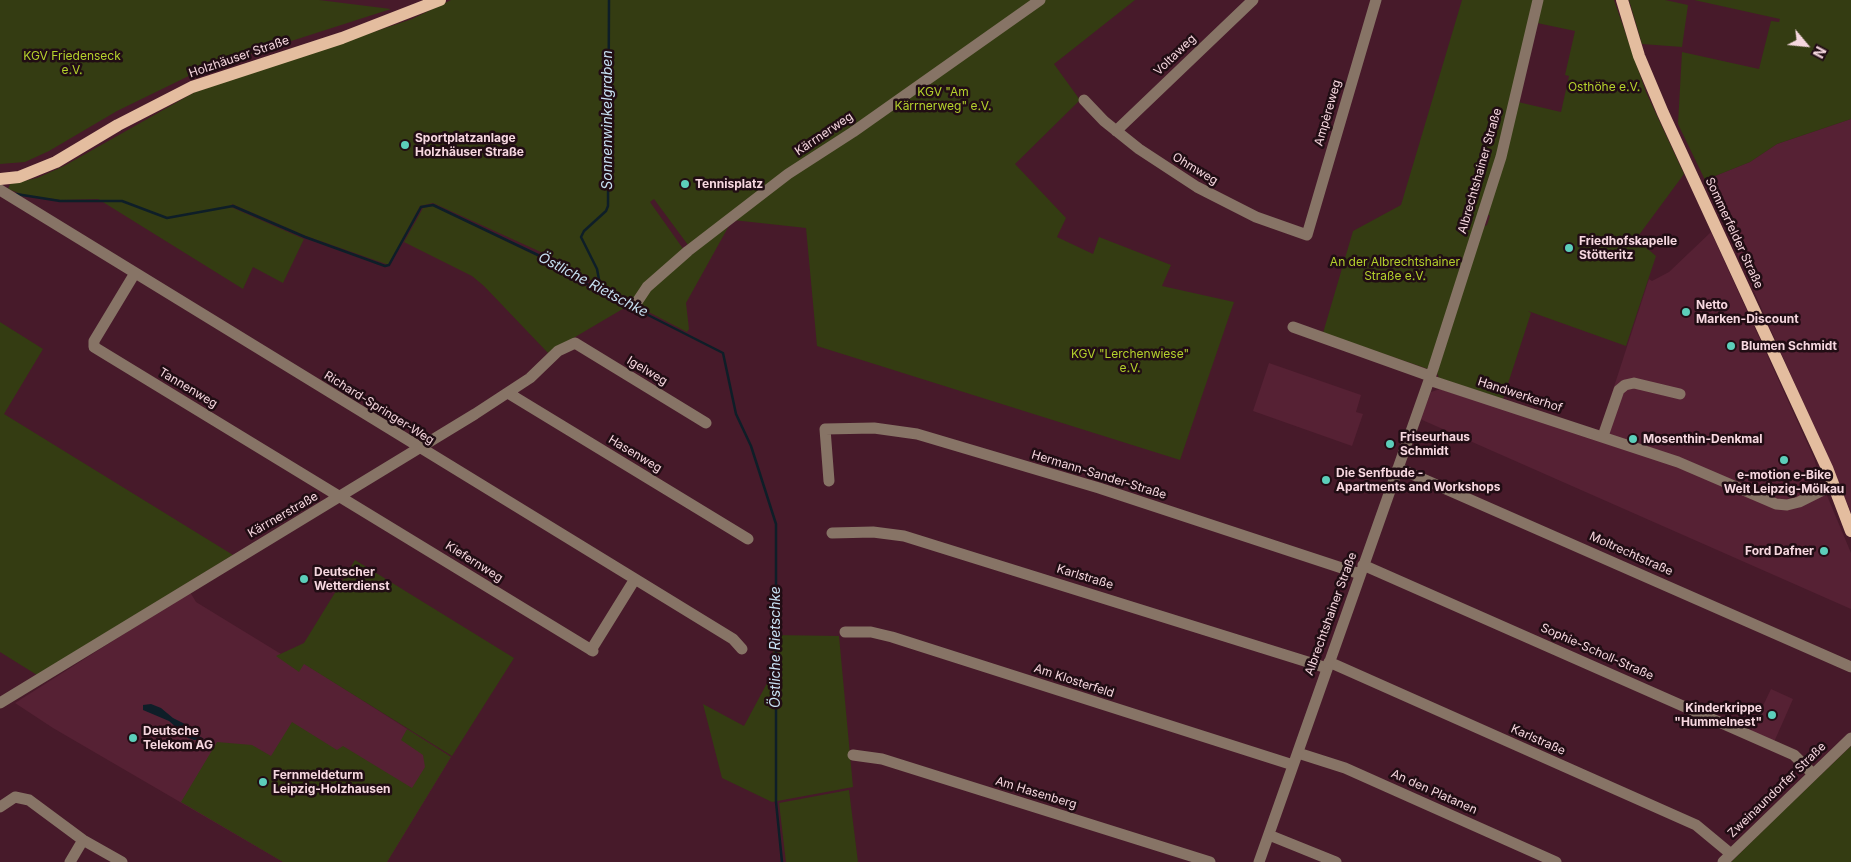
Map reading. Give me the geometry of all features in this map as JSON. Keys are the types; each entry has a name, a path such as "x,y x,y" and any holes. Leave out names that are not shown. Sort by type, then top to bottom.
{"main road":[{"name":"Holzhäuser Straße","path":"0,179 19,177 56,162 118,125 192,87 342,38 440,0"},
{"name":"Sommerfelder Straße","path":"1622,0 1639,56 1663,114 1833,485 1851,531"}],"street":[{"name":"Kärrnerweg","path":"635,305 647,287 688,251 788,174 853,132 1040,0"},
{"name":"Voltaweg","path":"1116,131 1253,0"},
{"name":"Ampèreweg","path":"1307,235 1376,0"},
{"name":"Albrechtshainer Straße","path":"1259,862 1430,378 1501,157 1538,0"},
{"name":"Ohmweg","path":"1084,100 1116,131 1168,169 1227,204 1281,227 1307,235"},
{"name":"Richard-Springer-Weg","path":"0,190 733,639 742,650"},
{"name":"Tannenweg","path":"135,273 94,341 94,347 341,497"},
{"path":"1293,327 1430,378"},
{"name":"Kärrnerstraße","path":"0,703 420,449 508,393 542,368 548,358 575,343"},
{"name":"Igelweg","path":"575,343 706,423"},
{"name":"Handwerkerhof","path":"1430,378 1678,462 1776,504 1787,505 1799,502 1833,485"},
{"path":"1603,436 1619,390 1625,385 1634,383 1680,394"},
{"name":"Hasenweg","path":"508,393 748,539"},
{"name":"Hermann-Sander-Straße","path":"829,481 825,429 874,428 917,434 1099,488 1362,570"},
{"name":"Moltrechtstraße","path":"1398,468 1851,667"},
{"name":"Kiefernweg","path":"341,497 592,651 635,580"},
{"name":"Karlstraße","path":"832,533 873,532 904,536 1328,665 1696,825 1727,858"},
{"name":"Sophie-Scholl-Straße","path":"1362,570 1794,756 1813,774"},
{"name":"Am Klosterfeld","path":"845,632 871,632 892,637 1293,765"},
{"name":"Zweinaundorfer Straße","path":"1727,858 1851,738"},
{"name":"An den Platanen","path":"1298,753 1345,768 1556,862"},
{"name":"Am Hasenberg","path":"853,755 882,759 1210,862"},
{"path":"0,808 15,797 29,800 83,840 122,862"},
{"path":"1269,835 1336,862"},
{"path":"70,862 83,840"}],"shaded area":[{"path":"1851,119 1851,512 1705,180 1750,162 1777,144"},
{"path":"1711,232 1814,458 1818,474 1851,553 1851,609 1420,419 1431,392 1440,389 1597,439 1649,279 1652,281 1669,272"},
{"path":"1269,363 1361,395 1356,412 1363,414 1352,446 1253,411"},
{"name":"Deutsche Telekom AG","path":"190,592 196,602 281,654 304,663 451,757 387,862 283,862 53,728 15,703"},
{"name":"Kinderkrippe \"Hummelnest\"","path":"1771,689 1793,699 1774,742 1751,731"}],"green space":[{"name":"KGV Friedenseck e.V.","path":"0,0 319,0 391,9 201,70 117,111 49,151 25,162 0,164"},
{"path":"451,0 1135,0 1054,64 1080,100 1015,164 1066,218 1057,237 1093,254 1099,237 1171,265 1162,286 1234,302 1180,460 817,346 806,228 733,220 688,245 654,199 650,202 684,250 633,302 602,287 543,253 433,203 420,206 389,264 306,236 232,204 231,207 304,239 283,283 253,267 243,289 98,199 61,200 24,195 8,189 10,184 37,178 64,166 195,92 412,19"},
{"name":"An der Albrechtshainer Straße e.V.","path":"1462,0 1534,0 1498,157 1428,369 1323,333 1353,231 1401,205"},
{"name":"Osthöhe e.V.","path":"1543,0 1614,0 1646,92 1684,174 1636,239 1656,256 1626,346 1528,311 1531,313 1503,399 1439,378 1437,373 1483,227 1487,225 1490,216 1487,214 1518,102 1561,112 1569,76 1565,75 1575,31 1537,23"},
{"path":"1629,0 1665,0 1688,5 1682,47 1642,44"},
{"path":"1694,0 1851,0 1851,119 1777,144 1750,162 1705,180 1678,124 1682,52 1759,69 1771,21 1779,22 1780,19"},
{"path":"433,206 541,258 578,282 626,307 548,353 484,286 472,276 404,242 423,208"},
{"path":"731,222 686,303 689,329 687,332 637,306 648,291"},
{"path":"0,322 43,349 4,414 233,555 37,675 0,652"},
{"path":"355,560 514,658 452,756 304,664 299,672 276,656 304,643"},
{"path":"773,635 839,636 853,787 772,802 722,778 703,704 744,726 773,672"},
{"path":"292,722 337,750 343,746 412,788 425,767 423,755 401,740 407,729 451,757 387,862 283,862 181,802 217,742 252,745 271,756"},
{"path":"1851,746 1851,862 1731,862 1783,811"},
{"path":"849,790 858,862 786,862 779,803"}],"water":[{"path":"151,704 161,708 173,718 187,725 192,732 204,739 194,740 188,738 169,721 143,710 143,705"}],"waterway":[{"name":"Sonnenwinkelgraben","path":"600,285 597,269 581,237 584,231 606,211 608,206 609,0"},
{"name":"Östliche Rietschke","path":"16,194 60,201 122,201 167,218 233,206 305,237 385,266 389,265 421,207 433,205 540,256 579,280 723,353 736,414 751,446 776,524 776,802 782,862"}],"place":[{"name":"Sportplatzanlage Holzhäuser Straße","path":"405,145"},
{"name":"Tennisplatz","path":"685,184"},
{"name":"Friedhofskapelle Stötteritz","path":"1569,248"},
{"name":"Netto Marken-Discount","path":"1686,312"},
{"name":"Blumen Schmidt","path":"1731,346"},
{"name":"Mosenthin-Denkmal","path":"1633,439"},
{"name":"Friseurhaus Schmidt","path":"1390,444"},
{"name":"e-motion e-Bike Welt Leipzig-Mölkau","path":"1784,460"},
{"name":"Die Senfbude - Apartments and Workshops","path":"1326,480"},
{"name":"Ford Dafner","path":"1824,551"},
{"name":"Deutscher Wetterdienst","path":"304,579"},
{"name":"Kinderkrippe \"Hummelnest\"","path":"1772,715"},
{"name":"Deutsche Telekom AG","path":"133,738"},
{"name":"Fernmeldeturm Leipzig-Holzhausen","path":"263,782"}],"park label":[{"name":"KGV \"Am Kärrnerweg\" e.V.","path":"943,99"},
{"name":"KGV \"Lerchenwiese\" e.V.","path":"1130,361"}]}
